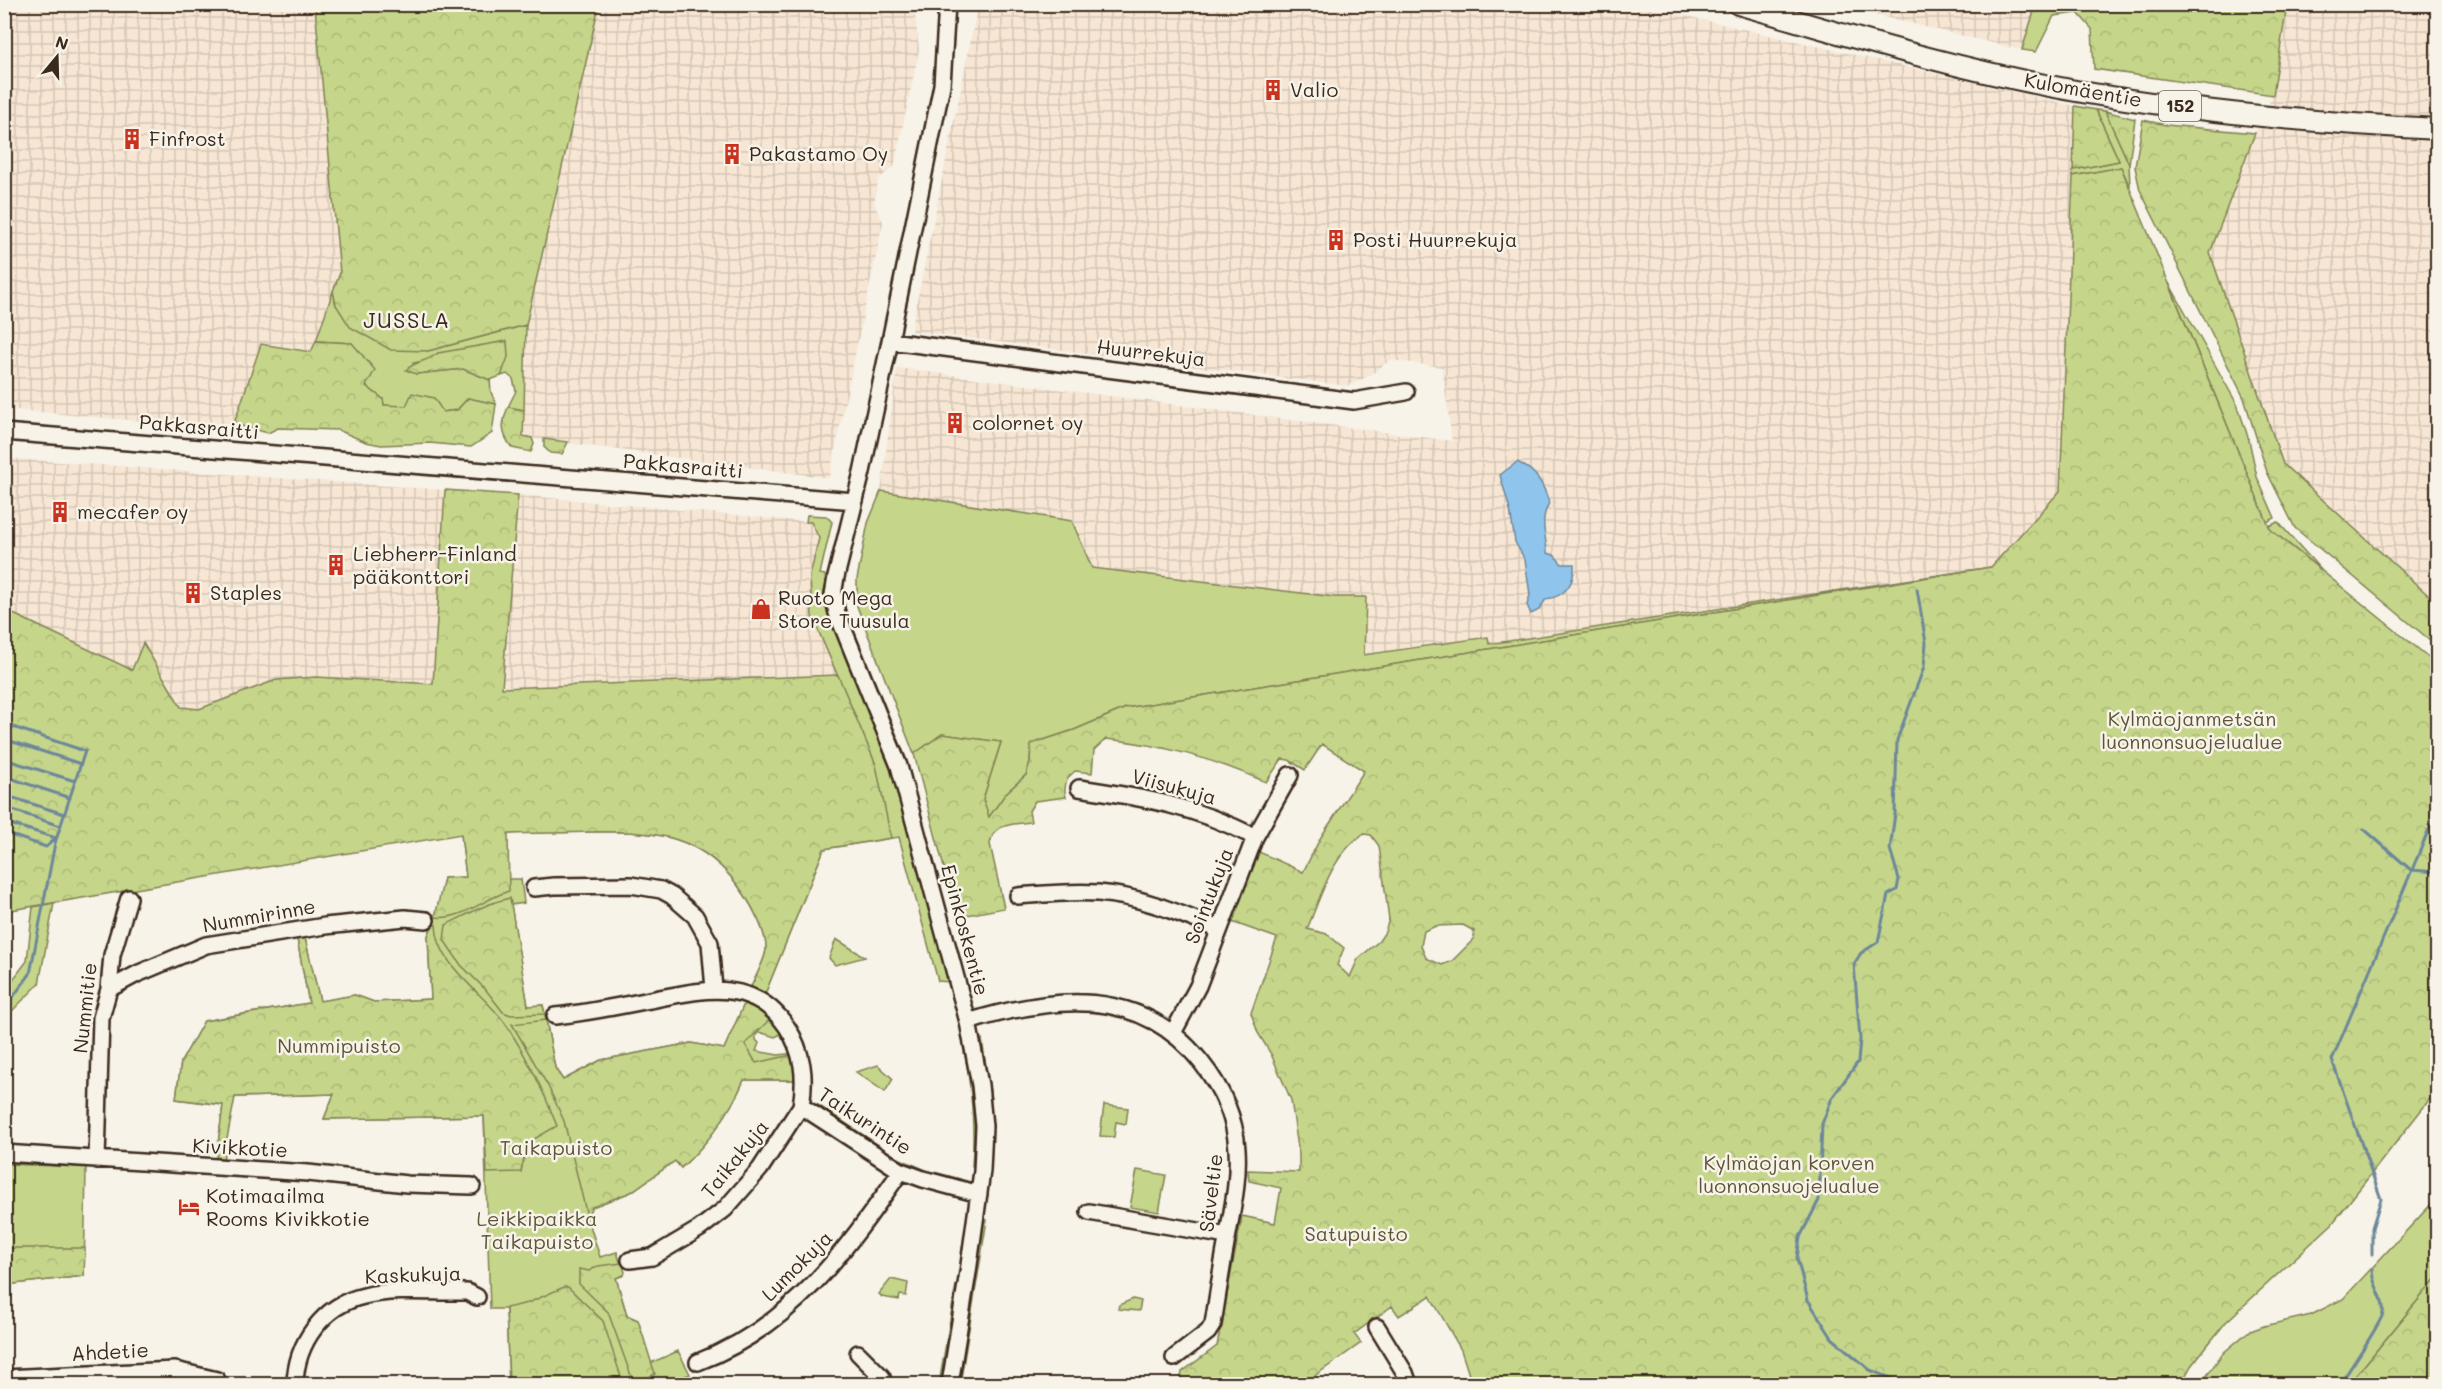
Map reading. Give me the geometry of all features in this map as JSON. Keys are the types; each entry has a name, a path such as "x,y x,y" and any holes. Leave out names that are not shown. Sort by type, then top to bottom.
{"main road":[{"name":"Kulomäentie","path":"1738,4 1926,56 2077,91 2270,117 2438,129"}],"street":[{"path":"855,501 942,85 947,4"},
{"name":"Huurrekuja","path":"890,341 1354,401 1406,392"},
{"name":"Pakkasraitti","path":"4,432 855,501"},
{"name":"Epinkoskentie","path":"855,501 836,577 835,605 897,758 968,1022 977,1062 983,1106 979,1194 950,1384"},
{"name":"Sointukuja","path":"1173,1033 1198,986 1255,837 1290,776"},
{"name":"Viisukuja","path":"1079,788 1178,805 1212,817 1255,837"},
{"path":"534,888 631,885 661,890 672,896 695,916 708,937 713,960 714,989"},
{"path":"1018,896 1084,892 1119,896 1156,905 1218,929"},
{"name":"Nummitie","path":"97,1160 101,1018 109,989 113,948 129,898"},
{"name":"Nummirinne","path":"109,989 137,974 206,945 325,926 405,918 426,920"},
{"name":"Taikurintie","path":"555,1016 714,989 730,991 754,999 782,1020 797,1045 802,1059 804,1083 801,1106 901,1171 979,1194"},
{"name":"Säveltie","path":"968,1022 1054,1003 1082,1002 1126,1009 1140,1014 1173,1033 1188,1046 1214,1078 1231,1115 1236,1140 1238,1174 1213,1324 1208,1332 1174,1358"},
{"name":"Taikakuja","path":"630,1260 652,1257 699,1229 725,1209 761,1167 801,1106"},
{"name":"Kivikkotie","path":"4,1153 308,1173 407,1184 472,1186"},
{"name":"Lumokuja","path":"698,1362 724,1351 760,1329 804,1294 855,1238 901,1171"},
{"path":"1089,1212 1227,1236"},
{"name":"Kaskukuja","path":"295,1384 298,1360 310,1333 325,1317 344,1303 365,1295 388,1293 467,1292 477,1297"},
{"path":"1377,1327 1405,1373 1409,1384"},
{"path":"858,1353 879,1381"},
{"name":"Ahdetie","path":"4,1377 124,1378 175,1370 217,1380"}],"shaded area":[{"path":"310,4 315,6 340,273 312,352 261,344 234,424 184,425 5,409 4,5"},
{"path":"1439,4 1442,7 1444,4 1639,5 2075,106 2060,492 1991,567 1489,644 1487,637 1364,655 1366,597 1335,597 1092,568 1071,521 881,491 897,368 1452,441 1442,367 1390,360 1370,375 1348,386 911,331 978,5"},
{"path":"599,5 914,5 919,50 894,167 878,179 874,204 883,222 829,478 523,437 526,325"},
{"path":"1834,5 2036,5 2022,50"},
{"path":"2287,5 2437,5 2437,603 2283,464 2210,253 2255,133 2273,95"},
{"path":"4,458 445,490 433,684 316,677 276,680 199,709 181,707 143,643 133,671 5,610"},
{"path":"518,495 810,522 819,538 810,576 812,616 838,675 502,688"}],"green space":[{"path":"310,5 599,5 526,325 428,351 391,350 350,327 336,305 333,291 340,273 315,7"},
{"path":"2036,5 2071,5 2078,13 2054,16 2036,52 2022,50"},
{"path":"2071,5 2287,5 2273,95 2094,69 2092,29"},
{"path":"2075,106 2096,110 2119,161 2073,170"},
{"path":"2096,110 2105,111 2129,164 2130,187 2121,167 2073,176 2073,170 2119,161"},
{"path":"2105,111 2135,119 2129,164"},
{"path":"2143,120 2166,125 2255,133 2210,253 2283,464 2437,603 2437,646 2295,528 2267,472 2244,398 2140,190 2135,167"},
{"path":"2121,167 2270,529 2437,664 2437,1090 2332,1224 2226,1322 2191,1366 2181,1384 1472,1384 1461,1350 1430,1296 1399,1316 1392,1306 1354,1334 1361,1343 1303,1384 1180,1384 1182,1372 1217,1346 1242,1216 1275,1223 1281,1188 1249,1181 1248,1170 1299,1172 1299,1155 1291,1100 1271,1054 1258,1033 1251,1013 1277,938 1229,921 1257,851 1303,872 1321,837 1364,771 1322,744 1305,770 1289,760 1282,759 1266,782 1227,766 1188,754 1106,739 1094,750 1092,773 1075,771 1069,777 1065,786 1066,797 1035,801 1029,811 1031,822 1005,826 995,832 990,844 1004,908 957,917 914,754 942,734 1001,742 983,799 989,817 1006,793 1026,775 1030,762 1031,744 1074,730 1126,708 1991,567 2060,491 2073,176","holes":["1364,834 1371,835 1379,846 1389,919 1379,941 1358,959 1350,977 1337,965 1344,948 1327,934 1307,929 1336,864 1353,842","1463,925 1474,931 1474,939 1452,961 1442,965 1426,958 1421,946 1424,931 1436,926"]},
{"path":"2169,283 2237,404 2249,440 2257,477 2275,518 2267,522"},
{"path":"333,291 336,305 428,351 526,325 524,410 508,407 516,391 513,379 507,374 501,376 507,357 438,353 430,360 413,363 416,374 463,369 490,380 491,392 496,404 468,398 457,410 442,412 384,405 383,399 366,386 352,343 316,341"},
{"path":"316,341 352,343 375,370 366,386 383,399 384,405 406,406 412,393 434,398 443,412 457,410 468,398 496,404 492,433 471,447 430,443 381,445 366,442 338,430 278,428 268,433 234,424 261,344 311,352"},
{"path":"507,341 508,357 501,376 490,380 463,369 416,374 406,370 438,353"},
{"path":"508,407 524,410 523,436 532,438 534,444 531,452 512,448 506,438 503,424"},
{"path":"544,439 568,442 562,454 550,453 544,447"},
{"path":"445,490 518,495 502,688 838,675 876,765 891,838 824,849 765,994 751,987 766,953 766,943 758,920 744,894 712,858 695,847 658,835 615,832 508,834 509,891 454,916 435,917 444,878 466,877 461,834 5,911 5,610 132,670 143,643 181,707 199,709 276,680 316,677 433,684"},
{"path":"881,491 1072,521 1092,568 1335,597 1366,597 1364,655 1488,637 1489,644 1991,567 1126,708 1074,730 1031,744 1030,762 1026,775 1006,793 989,818 983,799 1001,742 942,734 914,754 857,606 857,579 868,523"},
{"name":"Taikapuisto","path":"807,515 826,516 832,522 820,574 825,575 827,605 891,760 950,982 938,981 899,837 824,849 765,994 751,987 766,953 762,928 744,894 710,857 672,838 652,834 606,832 507,834 508,879 521,879 524,903 511,905 528,1006 543,1005 555,1068 563,1080 601,1060 691,1043 724,1049 745,1002 771,1018 783,1033 775,1037 759,1032 756,1035 759,1043 756,1051 778,1055 795,1053 799,1080 744,1080 732,1105 717,1127 701,1148 681,1168 675,1161 631,1192 592,1207 587,1216 600,1257 617,1252 624,1275 616,1278 627,1315 638,1320 651,1363 678,1351 690,1374 665,1384 509,1384 506,1309 490,1309 484,1116 324,1119 334,1094 235,1097 216,1160 223,1105 176,1099 181,1062 204,1021 309,1003 297,939 305,938 320,1001 355,995 374,1002 431,999 428,936 439,905 444,878 466,877 461,834 876,765 812,616 810,576 819,538 811,522 806,522"},
{"path":"2278,522 2322,571 2270,529 2269,526"},
{"path":"846,611 906,758 968,989 967,993 843,612"},
{"path":"510,898 528,1006 543,1005 545,1014 511,1015 503,1012 486,990 461,965 444,940 446,925 486,906"},
{"path":"54,903 39,984 5,1018 5,990 27,961 33,907"},
{"name":"Nummipuisto","path":"433,924 436,925 438,940 444,954 453,967 507,1026 541,1087 557,1126 527,1143 521,1172 487,1173 484,1116 324,1119 334,1094 235,1097 223,1160 216,1160 223,1105 176,1099 181,1062 204,1021 309,1003 297,939 305,938 320,1001 355,995 374,1002 431,999 428,936"},
{"path":"836,939 865,957 835,965 829,958"},
{"path":"745,1002 771,1018 745,1044 756,1063 792,1055 797,1080 744,1080 732,1105 717,1127 701,1148 681,1168 675,1161 631,1192 592,1207 587,1216 564,1121 548,1086 512,1024 546,1020 555,1068 563,1080 601,1060 691,1043 724,1049"},
{"path":"982,1039 991,1099 978,1041"},
{"path":"965,1044 975,1106 974,1168 972,1166 972,1105 963,1046"},
{"path":"878,1065 893,1079 885,1092 856,1072"},
{"path":"817,1104 898,1158 926,1170 960,1179 963,1183 906,1167 813,1107"},
{"path":"1104,1105 1128,1108 1126,1124 1116,1122 1114,1137 1100,1136"},
{"path":"5,1164 86,1167 84,1276 5,1285"},
{"path":"1137,1170 1166,1175 1159,1212 1130,1207"},
{"path":"2437,1198 2437,1277 2349,1384 2201,1384 2222,1354 2248,1332 2311,1315 2343,1299"},
{"path":"983,1218 987,1220 960,1384 955,1384"},
{"path":"5,1248 85,1248 84,1276 5,1285"},
{"path":"622,1263 624,1275 616,1278 627,1316 638,1320 655,1374 634,1384 608,1312 579,1284 579,1269 589,1271 598,1266"},
{"path":"2437,1277 2437,1384 2349,1384"},
{"path":"891,1279 908,1283 906,1296 900,1295 899,1300 882,1297 879,1294"},
{"path":"956,1285 957,1305 943,1384 939,1384"},
{"path":"568,1287 603,1321 622,1380 621,1384 509,1384 506,1308 528,1303"},
{"path":"1133,1299 1141,1301 1139,1311 1118,1309 1119,1305"}],"water":[{"path":"1517,462 1534,473 1547,496 1549,503 1544,522 1547,553 1554,555 1562,564 1574,564 1573,577 1568,588 1553,598 1546,599 1539,610 1531,614 1527,605 1530,595 1525,560 1515,542 1510,510 1500,475"}],"waterway":[{"path":"1906,1384 1870,1370 1832,1338 1808,1300 1797,1258 1800,1237 1819,1200 1822,1124 1832,1098 1858,1062 1860,1039 1854,964 1861,953 1878,942 1888,895 1897,890 1899,879 1890,849 1895,814 1897,740 1924,667 1926,643 1917,589"},
{"path":"4,724 85,751 55,843 30,974 4,1009"},
{"path":"4,739 81,764"},
{"path":"4,759 75,781"},
{"path":"4,776 70,798"},
{"path":"4,795 64,814"},
{"path":"4,807 60,826"},
{"path":"2372,1254 2372,1228 2381,1199 2332,1060 2438,808"},
{"path":"4,822 56,838"},
{"path":"2364,829 2411,870 2438,872"},
{"path":"8,834 46,847 55,839"},
{"path":"2340,1384 2371,1337 2383,1313 2382,1301 2372,1270"}],"place":[{"name":"Valio","path":"1273,90"},
{"name":"Finfrost","path":"132,139"},
{"name":"Pakastamo Oy","path":"732,154"},
{"name":"Posti Huurrekuja","path":"1336,240"},
{"name":"colornet oy","path":"955,423"},
{"name":"mecafer oy","path":"60,512"},
{"name":"Liebherr-Finland pääkonttori","path":"336,565"},
{"name":"Staples","path":"193,593"},
{"name":"Ruoto Mega Store Tuusula","path":"761,609"},
{"name":"Kotimaailma Rooms Kivikkotie","path":"189,1207"}],"district":[{"name":"JUSSLA","path":"407,320"}],"park label":[{"name":"Kylmäojanmetsän luonnonsuojelualue","path":"2192,730"},
{"name":"Kylmäojan korven luonnonsuojelualue","path":"1789,1174"},
{"name":"Leikkipaikka Taikapuisto","path":"537,1230"},
{"name":"Satupuisto","path":"1356,1234"}]}
